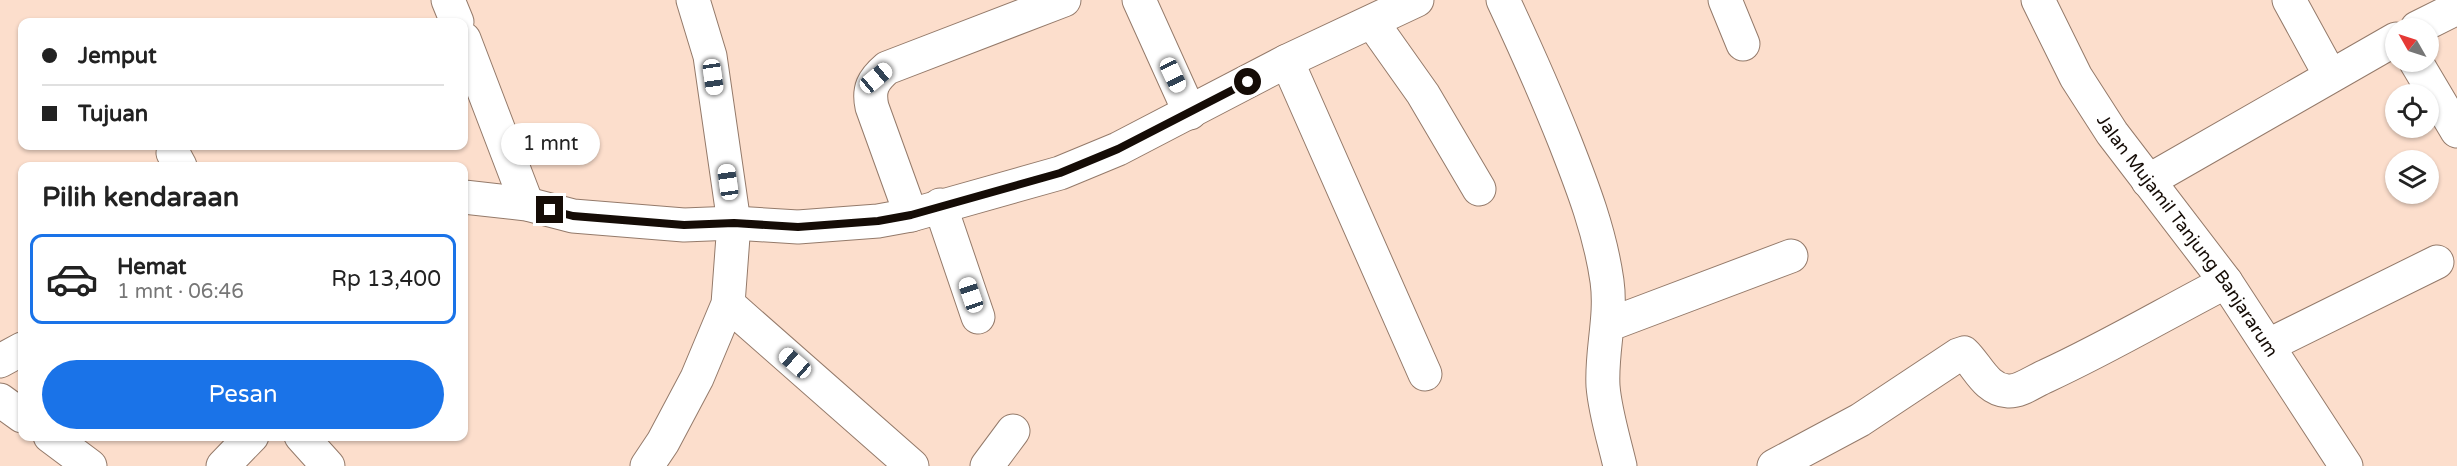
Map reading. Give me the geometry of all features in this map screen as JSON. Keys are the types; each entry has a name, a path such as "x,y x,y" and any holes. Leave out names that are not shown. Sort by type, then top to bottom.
{"street":[{"path":"448,0 455,18"},
{"path":"647,466 663,442 697,378 728,304 734,223 710,56 693,0"},
{"path":"1139,0 1190,113"},
{"path":"468,197 527,204 573,216 684,225 734,223 798,227 878,221 1060,173 1118,149 1287,61 1417,0"},
{"path":"1503,0 1537,71 1589,204 1604,262 1608,284 1608,325 1603,387 1620,466"},
{"path":"1725,0 1743,44"},
{"name":"Jalan Mujamil Tanjung Banjararum","path":"2038,0 2076,77 2112,133 2226,282 2346,466"},
{"path":"2289,0 2330,75"},
{"path":"978,317 872,107 870,96 876,78 887,68 1043,3"},
{"path":"2437,18 2457,8"},
{"path":"1372,22 1423,94 1479,189"},
{"path":"2148,181 2385,45"},
{"path":"468,49 527,204"},
{"path":"1287,61 1425,374"},
{"path":"2422,72 2457,131"},
{"path":"1608,325 1791,256"},
{"path":"2269,345 2437,261"},
{"path":"1774,466 1860,420 1958,354 1964,353 1972,360 1983,377 1996,388 2008,391 2025,386 2072,364 2226,282"},
{"path":"728,304 912,466"},
{"path":"0,361 18,351"},
{"path":"0,400 18,413"},
{"path":"987,466 1013,431"},
{"path":"57,441 90,466"},
{"path":"223,466 247,441"},
{"path":"306,441 328,466"}],"route":[{"path":"550,210 573,216 624,221 684,225 734,223 798,227 878,221 911,215 1060,173 1118,149 1248,82"}]}
